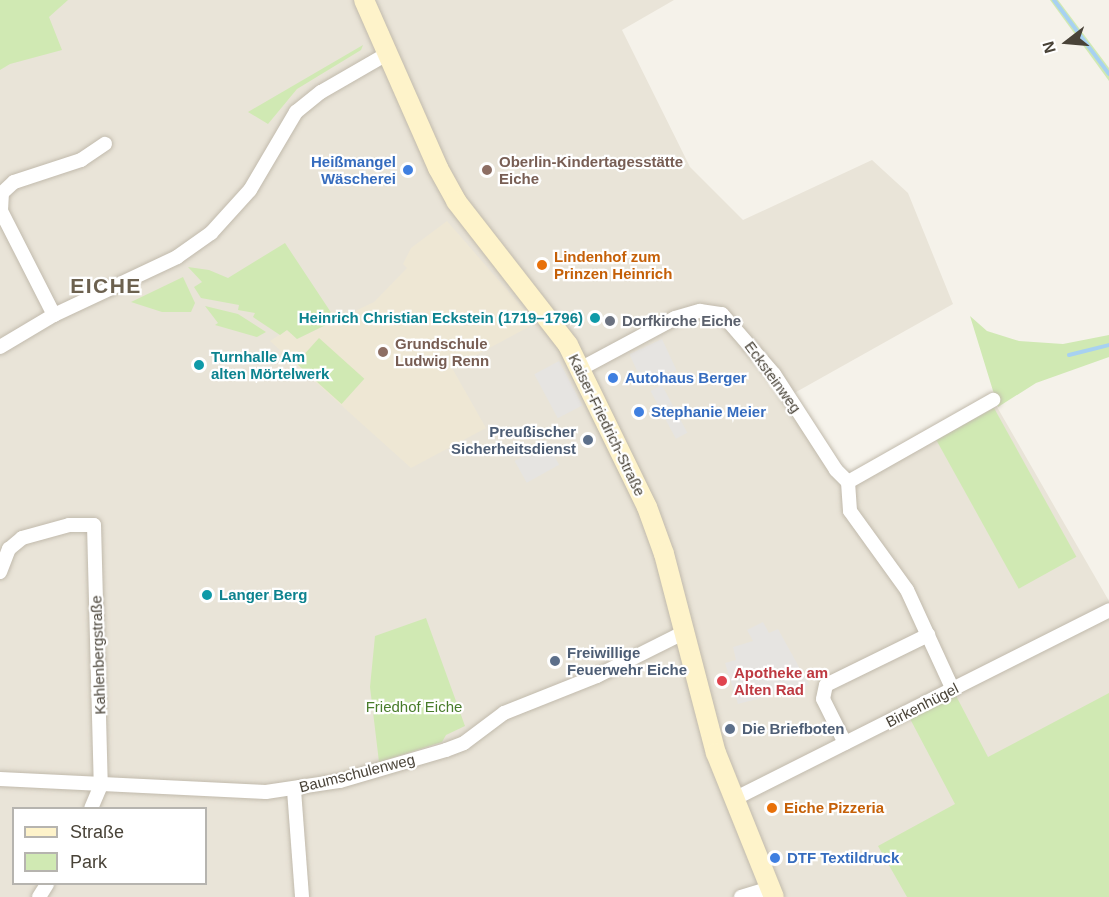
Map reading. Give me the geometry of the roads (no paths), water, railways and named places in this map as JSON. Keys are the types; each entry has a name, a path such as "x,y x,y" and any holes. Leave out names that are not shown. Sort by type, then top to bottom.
{"street":[{"name":"Kaiser-Friedrich-Straße","path":"364,0 385,55 456,201 568,345 647,507 664,554 716,753 772,892 741,897"},
{"path":"0,347 54,315 177,256 211,233 250,190 296,112 321,92 385,55"},
{"path":"54,315 1,211 2,193 14,182 81,160 105,144"},
{"name":"Ecksteinweg","path":"580,369 675,318 700,311 722,314 774,374 836,470 849,482"},
{"path":"953,690 907,590 850,511 849,482 993,400"},
{"name":"Kahlenbergstraße","path":"0,572 9,549 22,538 69,525 94,525 101,785"},
{"name":"Birkenhügel","path":"734,799 1109,610"},
{"name":"Baumschulenweg","path":"0,779 266,792 340,781 464,743 504,713 605,673 684,632"},
{"path":"845,743 823,699 826,685 928,635"},
{"path":"91,807 101,785"},
{"path":"294,789 302,897"}],"waterway":[{"path":"1054,0 1109,74"},
{"path":"1069,355 1109,345"}],"place":[{"name":"Heißmangel Wäscherei","path":"408,170"},
{"name":"Oberlin-Kindertagesstätte Eiche","path":"487,170"},
{"name":"Lindenhof zum Prinzen Heinrich","path":"542,265"},
{"name":"Heinrich Christian Eckstein (1719–1796)","path":"595,318"},
{"name":"Dorfkirche Eiche","path":"610,321"},
{"name":"Grundschule Ludwig Renn","path":"383,352"},
{"name":"Turnhalle Am alten Mörtelwerk","path":"199,365"},
{"name":"Autohaus Berger","path":"613,378"},
{"name":"Stephanie Meier","path":"639,412"},
{"name":"Preußischer Sicherheitsdienst","path":"588,440"},
{"name":"Langer Berg","path":"207,595"},
{"name":"Freiwillige Feuerwehr Eiche","path":"555,661"},
{"name":"Apotheke am Alten Rad","path":"722,681"},
{"name":"Die Briefboten","path":"730,729"},
{"name":"Eiche Pizzeria","path":"772,808"},
{"name":"DTF Textildruck","path":"775,858"}],"district":[{"name":"EICHE","path":"106,286"}],"park label":[{"name":"Friedhof Eiche","path":"414,707"}]}
